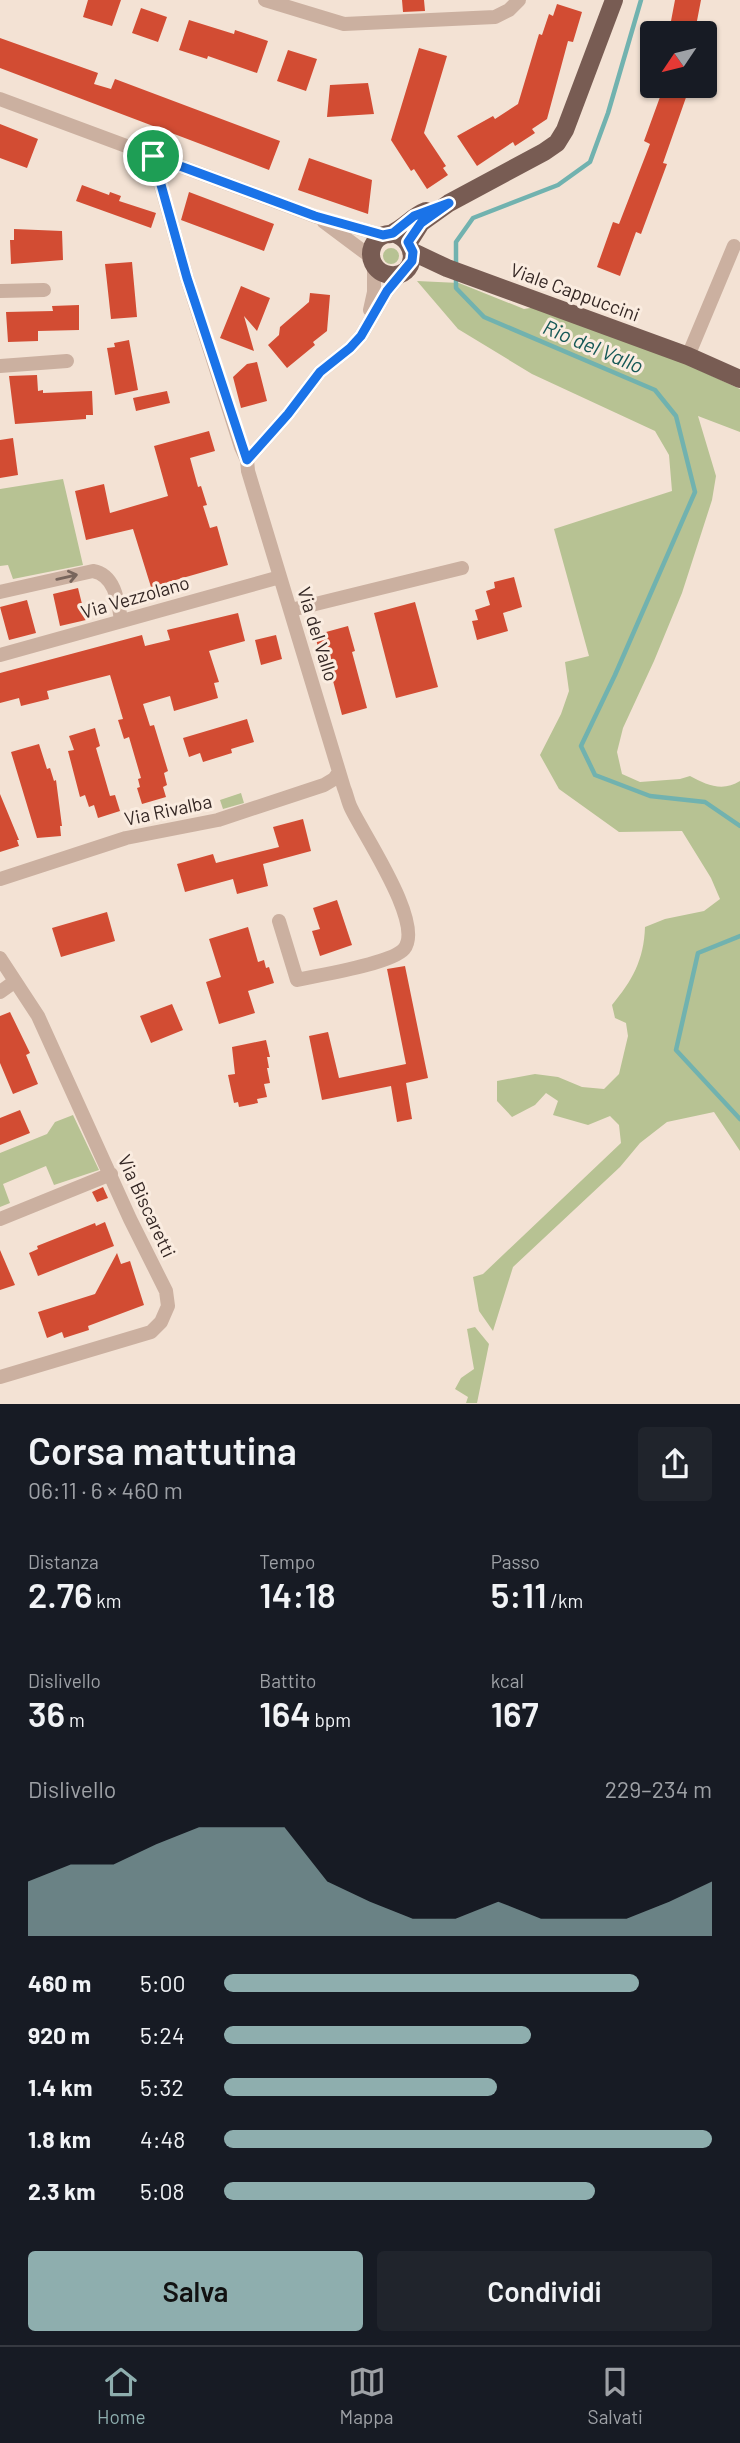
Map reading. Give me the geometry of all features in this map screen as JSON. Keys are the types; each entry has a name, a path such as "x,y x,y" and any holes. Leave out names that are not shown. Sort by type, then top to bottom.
{"main road":[{"path":"401,251 376,240 372,248 373,262 382,273 393,275 401,251 421,223 449,203 557,143 565,130 614,0"},
{"name":"Viale Cappuccini","path":"401,251 688,356 740,379"}],"street":[{"path":"265,0 328,21 361,25 495,17 509,10 519,0"},
{"name":"Viale Cappuccini","path":"0,99 317,216 401,251"},
{"name":"Via del Vallo","path":"153,156 187,278 247,460 248,471 339,772 351,808 393,881 410,933 405,948 388,959 297,980 279,921"},
{"name":"Viale Cappuccini","path":"317,216 373,262"},
{"path":"688,356 734,246"},
{"path":"247,460 288,414 320,372 355,342 387,291 401,251"},
{"path":"368,322 374,292 373,262"},
{"path":"0,291 44,290"},
{"path":"0,366 67,362"},
{"path":"291,610 462,568"},
{"path":"0,592 93,571 99,572 110,582 121,620"},
{"name":"Via Vezzolano","path":"0,655 280,577"},
{"name":"Via Rivalba","path":"0,879 126,838 157,830 194,826 255,808 324,785 339,772"},
{"name":"Via Biscaretti","path":"0,958 38,1016 166,1291 168,1306 161,1322 151,1332 0,1377"},
{"path":"0,992 14,982"},
{"path":"0,1219 111,1174"}],"green space":[{"path":"391,248 399,256 391,264 383,256"},
{"path":"417,281 459,283 524,309 536,307 684,363 740,389 740,432 698,416 716,476 712,500 682,593 623,728 617,752 622,774 640,782 690,776 721,787 740,781 740,1151 714,1112 667,1122 640,1143 620,1167 513,1267 493,1331 479,1311 473,1277 483,1274 621,1143 619,1125 610,1116 588,1125 553,1115 558,1101 546,1093 535,1105 512,1117 497,1101 497,1081 535,1074 558,1077 582,1087 604,1089 619,1074 628,1036 626,1023 615,1018 612,1005 636,969 645,927 665,919 704,911 720,899 711,878 682,831 619,832 559,789 540,755 561,714 569,691 565,662 589,656 554,529 672,491 669,455 655,431 532,374 458,329"},
{"path":"63,479 83,565 13,579 8,565 0,566 0,489"},
{"path":"241,793 244,803 223,809 220,800"},
{"path":"73,1115 99,1170 54,1185 46,1166 3,1184 10,1203 0,1207 0,1153 47,1134 55,1122"},
{"path":"475,1327 489,1344 477,1403 466,1403 468,1397 455,1389 461,1378 474,1369 467,1329"}],"building":[{"path":"88,0 121,0 112,26 83,17"},
{"path":"402,0 424,0 425,11 403,12"},
{"path":"675,0 701,0 697,21 671,21"},
{"path":"557,4 582,12 573,42 568,41 547,119 532,129 535,133 515,146 513,142 477,166 457,136 493,116 495,119 518,104 539,34 542,35 549,14 553,16"},
{"path":"141,8 167,17 158,42 132,33"},
{"path":"189,20 234,34 235,30 268,41 257,73 208,56 207,59 179,50"},
{"path":"0,38 98,73 94,84 111,89 115,79 280,141 269,170 0,68"},
{"path":"419,48 447,56 424,133 446,166 443,168 448,175 427,189 414,169 411,171 391,140"},
{"path":"288,50 317,59 306,91 277,81"},
{"path":"368,83 374,114 327,117 330,85"},
{"path":"660,98 686,98 663,163 667,164 641,234 636,232 620,276 597,267 613,222 619,224 650,144 644,141"},
{"path":"0,124 38,139 27,168 0,158"},
{"path":"309,158 372,180 368,214 298,190"},
{"path":"82,185 109,195 110,192 121,196 119,201 156,213 151,228 76,201"},
{"path":"189,192 274,224 264,251 181,220"},
{"path":"14,229 62,231 63,260 11,264 10,240 14,240"},
{"path":"132,262 137,317 111,319 105,264"},
{"path":"241,286 270,298 257,331 244,316 254,351 220,338"},
{"path":"310,293 330,295 327,331 313,342 315,345 287,368 268,345 279,335 280,327 309,302"},
{"path":"79,305 79,330 38,331 38,341 8,342 6,312 53,311 52,306"},
{"path":"129,340 138,390 115,395 107,348 115,347 114,343"},
{"path":"257,362 267,401 241,408 233,377 247,364"},
{"path":"37,375 38,391 43,390 43,393 92,391 93,415 86,415 86,419 15,424 9,376"},
{"path":"167,391 170,403 136,411 133,398"},
{"path":"209,431 215,451 190,458 198,487 201,486 207,505 203,506 210,528 217,526 228,565 151,587 133,529 86,540 75,491 104,484 110,513 168,496 154,446"},
{"path":"13,438 18,475 0,478 0,440"},
{"path":"514,577 522,607 503,613 508,631 477,640 472,621 478,620 475,610 490,605 486,591 495,588 494,582"},
{"path":"78,588 86,620 60,626 53,594"},
{"path":"27,600 36,633 9,640 0,607"},
{"path":"415,602 438,687 396,698 374,613"},
{"path":"238,613 245,641 209,651 219,682 214,683 218,698 174,711 170,696 143,704 150,726 154,725 168,771 164,773 167,785 163,787 166,797 142,804 137,788 140,787 138,779 141,778 129,737 124,739 118,720 123,719 110,675 47,691 49,699 21,706 19,698 0,703 0,673 142,635 145,646 170,640 167,630"},
{"path":"348,626 367,708 342,715 327,658 321,659 315,635"},
{"path":"276,635 282,659 261,665 255,640"},
{"path":"247,719 254,742 231,749 232,753 203,762 200,753 189,757 183,738"},
{"path":"95,728 100,746 96,748 110,796 115,795 120,811 98,818 94,805 89,807 85,795 80,797 68,751 74,750 69,736"},
{"path":"39,744 47,769 50,768 54,781 56,780 61,836 37,838 11,752"},
{"path":"0,794 19,846 0,852"},
{"path":"303,819 311,851 263,864 268,886 237,894 233,879 185,892 177,864 213,854 216,863 279,847 273,827"},
{"path":"337,900 352,945 320,956 312,931 320,929 313,908"},
{"path":"107,912 115,941 61,957 52,928"},
{"path":"248,927 258,962 264,960 274,983 248,991 255,1013 219,1024 206,982 221,977 209,939"},
{"path":"405,966 428,1078 406,1083 412,1119 397,1122 391,1086 322,1100 309,1036 328,1032 339,1078 406,1064 387,969"},
{"path":"172,1004 183,1030 151,1043 140,1016"},
{"path":"10,1012 30,1053 26,1055 38,1084 13,1094 0,1063 0,1016"},
{"path":"266,1040 270,1057 267,1057 267,1068 270,1083 264,1084 267,1097 257,1099 258,1103 239,1107 238,1102 234,1103 228,1075 235,1074 232,1047"},
{"path":"20,1110 30,1133 0,1145 0,1118"},
{"path":"103,1187 108,1198 97,1202 92,1192"},
{"path":"105,1222 114,1246 38,1276 29,1253 38,1249 37,1246 95,1223 96,1226"},
{"path":"0,1250 15,1285 0,1290"},
{"path":"117,1253 121,1264 130,1261 144,1305 88,1326 89,1330 64,1338 62,1332 47,1338 38,1312 95,1294"}],"waterway":[{"name":"Rio del Vallo","path":"456,268 456,242 473,218 558,185 590,162 608,113 641,0"},
{"name":"Rio del Vallo","path":"456,277 456,288 484,317 655,390 676,416 695,492 581,746 595,775 650,796 705,802 740,826"},
{"name":"Rio del Vallo","path":"740,936 698,953 676,1050 740,1119"}],"route":[{"path":"153,156 315,216 383,235 393,233 414,216 449,203 421,223 408,242 413,252 412,261 387,291 361,336 320,372 288,414 247,460 187,278 153,156"}]}
